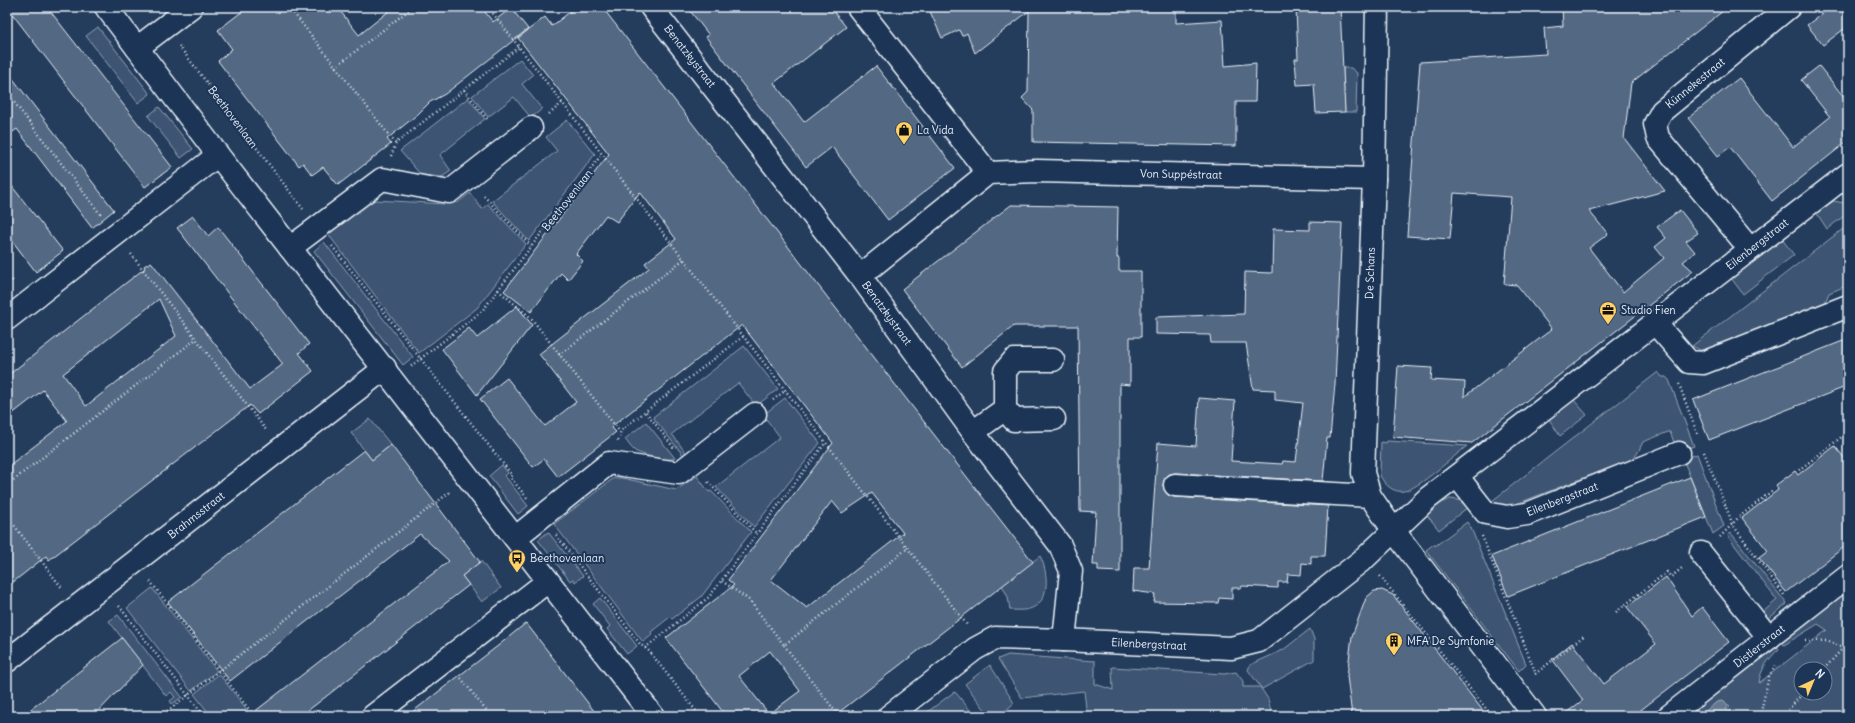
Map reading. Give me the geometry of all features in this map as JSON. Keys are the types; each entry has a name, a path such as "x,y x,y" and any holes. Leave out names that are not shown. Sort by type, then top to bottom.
{"street":[{"path":"106,7 218,155 653,716"},
{"path":"137,48 191,7"},
{"name":"Benatzkystraat","path":"651,7 860,276 973,432 1060,545 1071,570 1064,640"},
{"path":"858,7 988,173 860,276"},
{"name":"De Schans","path":"1377,7 1374,179 1363,474 1370,496 1394,531"},
{"name":"Künnekestraat","path":"1750,249 1658,138 1655,124 1662,111 1789,7"},
{"path":"290,248 382,178 450,192 531,128"},
{"path":"7,319 218,155"},
{"name":"Von Suppéstraat","path":"988,173 1037,171 1374,179"},
{"name":"Eilenbergstraat","path":"889,716 983,645 996,638 1231,648 1259,641 1365,558 1428,498 1750,249 1845,181"},
{"path":"1655,323 1689,362 1703,363 1848,306"},
{"path":"1053,360 1014,360 1004,371 1005,409 1014,420 1054,419"},
{"name":"Brahmsstraat","path":"7,661 103,586 389,374"},
{"path":"973,432 1005,409"},
{"path":"515,538 609,463 679,473 755,414"},
{"name":"Eilenbergstraat","path":"1457,476 1486,513 1507,517 1527,514 1679,454"},
{"path":"1175,485 1370,496"},
{"path":"1394,531 1535,716"},
{"path":"1701,553 1770,638"},
{"name":"Distlerstraat","path":"1669,716 1848,576"},
{"path":"373,716 548,581"}],"path":[{"path":"289,7 396,145"},
{"path":"335,67 413,7"},
{"path":"488,7 983,645"},
{"name":"Beethovenlaan","path":"164,27 421,360 512,475 510,477 700,716"},
{"path":"382,178 396,145 519,47"},
{"path":"464,90 488,120"},
{"path":"7,93 116,235"},
{"name":"Beethovenlaan","path":"389,374 421,360 482,311 602,154"},
{"path":"467,178 531,246"},
{"path":"560,355 684,259"},
{"path":"143,270 250,410"},
{"path":"498,290 531,318 620,433"},
{"path":"609,463 620,433 744,336"},
{"path":"7,485 196,338"},
{"path":"1689,362 1679,383 1701,445 1733,525 1799,614"},
{"path":"1799,470 1848,432"},
{"path":"645,648 709,597 826,442"},
{"path":"1679,454 1701,445"},
{"path":"161,716 436,504"},
{"path":"7,516 76,607"},
{"path":"1479,530 1536,674"},
{"path":"784,645 908,548"},
{"path":"1365,558 1492,716"},
{"path":"135,562 254,716"},
{"path":"722,581 749,600 839,716"},
{"path":"103,586 204,716"},
{"path":"1515,690 1585,636"},
{"path":"1803,642 1829,641 1848,651"},
{"path":"1831,661 1843,648"},
{"path":"1760,716 1769,676 1782,658"},
{"path":"446,660 490,716"},
{"path":"1783,716 1797,701"}],"shaded area":[{"path":"98,27 150,94 138,103 86,36"},
{"path":"520,59 533,75 522,84 542,109 531,118 514,97 488,117 472,96"},
{"path":"1343,68 1351,68 1357,73 1356,112 1345,112"},
{"path":"468,98 485,119 440,155 451,171 442,177 421,175 400,151"},
{"path":"159,107 193,149 181,158 148,116"},
{"path":"567,120 595,154 529,241 492,201 557,151 546,137"},
{"path":"470,193 482,209 488,204 526,244 477,308 419,353 328,234 366,204 375,200 446,204 455,201 457,203"},
{"path":"1834,201 1848,204 1848,213 1827,229 1816,212"},
{"path":"1848,225 1848,285 1829,293 1824,305 1708,349 1700,350 1692,346"},
{"path":"1782,239 1794,255 1743,294 1731,278"},
{"path":"324,242 413,357 403,365 314,251"},
{"path":"744,346 778,389 756,406 738,383 672,434 686,453 683,455 653,417"},
{"path":"1658,372 1662,377 1666,377 1669,380 1694,446 1678,452 1670,432 1668,432 1643,442 1637,454 1632,459 1511,506 1510,504 1498,505 1492,501"},
{"path":"785,398 820,443 754,527 716,487 780,437 763,415"},
{"path":"1574,400 1587,415 1560,436 1549,419"},
{"path":"370,419 391,445 372,460 351,433"},
{"path":"646,422 675,458 662,459 649,456 638,453 631,447 625,439"},
{"path":"1387,441 1467,446 1418,485 1404,491 1397,491 1390,488 1380,475 1381,442 1386,443"},
{"path":"1697,454 1724,526 1713,534 1683,459"},
{"path":"502,465 508,473 505,476 528,506 518,514 489,476"},
{"path":"697,476 709,492 711,491 751,532 701,597 672,619 670,617 651,632 652,635 643,642 554,524 614,478 622,478 676,490"},
{"path":"1450,499 1459,500 1468,507 1439,530 1426,514 1441,503"},
{"path":"1467,522 1471,528 1526,664 1519,671 1426,550 1434,544 1435,546"},
{"path":"548,532 583,576 575,582 573,579 570,581 538,540"},
{"path":"1731,533 1787,604 1768,619 1763,612 1777,600 1729,538 1728,535"},
{"path":"1040,556 1045,569 1046,577 1045,592 1042,599 1032,608 1010,610 1008,597 1002,585"},
{"path":"481,561 501,588 482,602 462,576"},
{"path":"1848,587 1848,716 1718,716 1730,707 1723,701 1717,702 1699,716 1682,716 1775,644 1779,649 1766,664 1761,673 1759,683 1827,630 1818,624 1784,645 1780,640"},
{"path":"152,588 217,671 191,691 127,608"},
{"path":"600,598 637,646 627,654 607,629 610,626 593,604"},
{"path":"118,615 182,697 172,704 170,701 175,697 171,692 166,696 109,621"},
{"path":"1310,629 1314,639 1314,660 1262,689 1248,670 1250,665 1283,650"},
{"path":"1008,655 1095,661 1095,684 1113,690 1112,667 1224,674 1236,672 1243,681 1243,687 1260,687 1268,699 1272,716 1087,716 1084,691 1022,698 998,659"},
{"path":"990,665 1014,703 997,716 986,711 965,684"},
{"path":"219,674 252,716 211,716 194,694"},
{"path":"954,692 975,716 926,716 926,713"},
{"path":"1723,701 1728,706 1726,709 1729,712 1731,710 1731,716 1699,716 1717,702"}],"building":[{"path":"7,7 47,7 172,167 145,187"},
{"path":"248,7 337,7 359,35 394,7 481,7 493,22 511,8 528,29 445,94 430,102 418,114 387,139 391,144 338,185 323,167 312,175 303,163 299,166 218,61 232,49 218,30"},
{"path":"576,7 602,7 1033,562 834,716 726,716 666,638 734,585 728,580 833,443 742,325 611,427 616,432 558,477 544,459 533,467 480,399 507,378 545,426 576,402 539,354 649,268 645,263 676,239 640,192 617,222 606,215 576,254 583,261 568,280 561,273 531,312 504,291 609,154 518,38 545,17 552,26","holes":["872,493 903,533 807,608 771,580 832,501 842,513","770,651 800,691 769,714 739,676"]},
{"path":"687,7 830,7 846,27 774,83 804,122 876,66 955,168 888,220 832,147 806,167 706,37 709,35"},
{"path":"928,7 1176,7 1176,23 1222,20 1225,66 1256,63 1255,102 1236,102 1236,146 1033,142 1033,110 1022,98 1028,92 1029,11 975,53 967,33 962,36 959,30 942,38"},
{"path":"1296,7 1340,7 1345,112 1316,113 1314,84 1297,85 1295,59 1298,59"},
{"path":"1562,7 1728,7 1631,83 1624,138 1665,191 1589,211 1608,234 1589,248 1623,292 1664,258 1655,247 1666,238 1657,227 1680,210 1698,233 1686,241 1695,252 1683,262 1693,271 1472,443 1393,437 1398,366 1432,368 1431,380 1465,382 1464,397 1552,329 1517,285 1504,284 1511,197 1454,193 1450,239 1407,236 1420,62 1546,54 1544,28 1563,26"},
{"path":"1831,7 1848,7 1848,26 1823,45 1807,25"},
{"path":"1819,66 1848,102 1848,141 1772,201 1730,147 1718,156 1688,118 1739,78 1793,147 1830,117 1801,80"},
{"path":"7,71 114,210 92,228 17,129 7,136"},
{"path":"7,180 63,251 36,272 7,234"},
{"path":"1011,205 1118,207 1117,258 1119,258 1119,271 1141,271 1141,337 1130,337 1130,385 1120,384 1120,572 1098,571 1098,565 1093,565 1096,512 1080,511 1078,326 1014,326 962,367 902,289"},
{"path":"193,216 208,236 218,227 309,344 299,353 313,371 258,414 250,405 49,560 46,556 7,587 7,467 67,421 43,390 7,418 7,376 145,268 144,266 151,262 250,389 282,365 282,363 177,228","holes":["159,299 176,336 86,406 63,374"]},
{"path":"1310,222 1342,223 1335,384 1330,438 1327,438 1323,481 1176,473 1170,474 1165,478 1163,485 1164,490 1168,495 1174,497 1328,506 1325,556 1311,556 1311,564 1302,563 1301,575 1288,574 1287,582 1278,582 1278,588 1242,586 1241,588 1232,588 1232,599 1219,598 1218,603 1154,602 1155,594 1133,591 1134,568 1149,568 1158,443 1196,446 1199,398 1235,401 1231,461 1282,464 1283,461 1296,462 1303,403 1275,400 1275,390 1253,389 1246,343 1211,343 1210,335 1156,334 1156,317 1244,314 1245,272 1272,273 1273,229 1310,230"},
{"path":"517,306 532,325 477,395 442,349 469,328 477,338"},
{"path":"1848,339 1848,386 1709,440 1693,400"},
{"path":"391,445 480,562 462,576 469,585 301,716 249,716 449,561 420,534 230,681 168,602 364,450 372,460"},
{"path":"1835,446 1848,463 1848,544 1786,592 1759,558 1768,551 1742,518 1778,490 1776,485 1795,471 1798,475"},
{"path":"1690,477 1706,517 1508,596 1492,556"},
{"path":"1666,577 1692,616 1702,607 1729,642 1633,716 1562,716 1583,700 1552,659 1572,643 1604,684 1656,644 1627,607"},
{"name":"MFA De Symfonie","path":"1382,590 1393,595 1487,716 1352,716 1347,676 1352,636 1366,598 1374,591"},
{"path":"526,623 598,716 407,716 499,645"},
{"path":"122,638 143,665 94,716 22,716"}],"place":[{"name":"La Vida","path":"904,145"},
{"name":"Studio Fien","path":"1608,325"},
{"name":"Beethovenlaan","path":"517,573"},
{"name":"MFA De Symfonie","path":"1394,656"}]}
